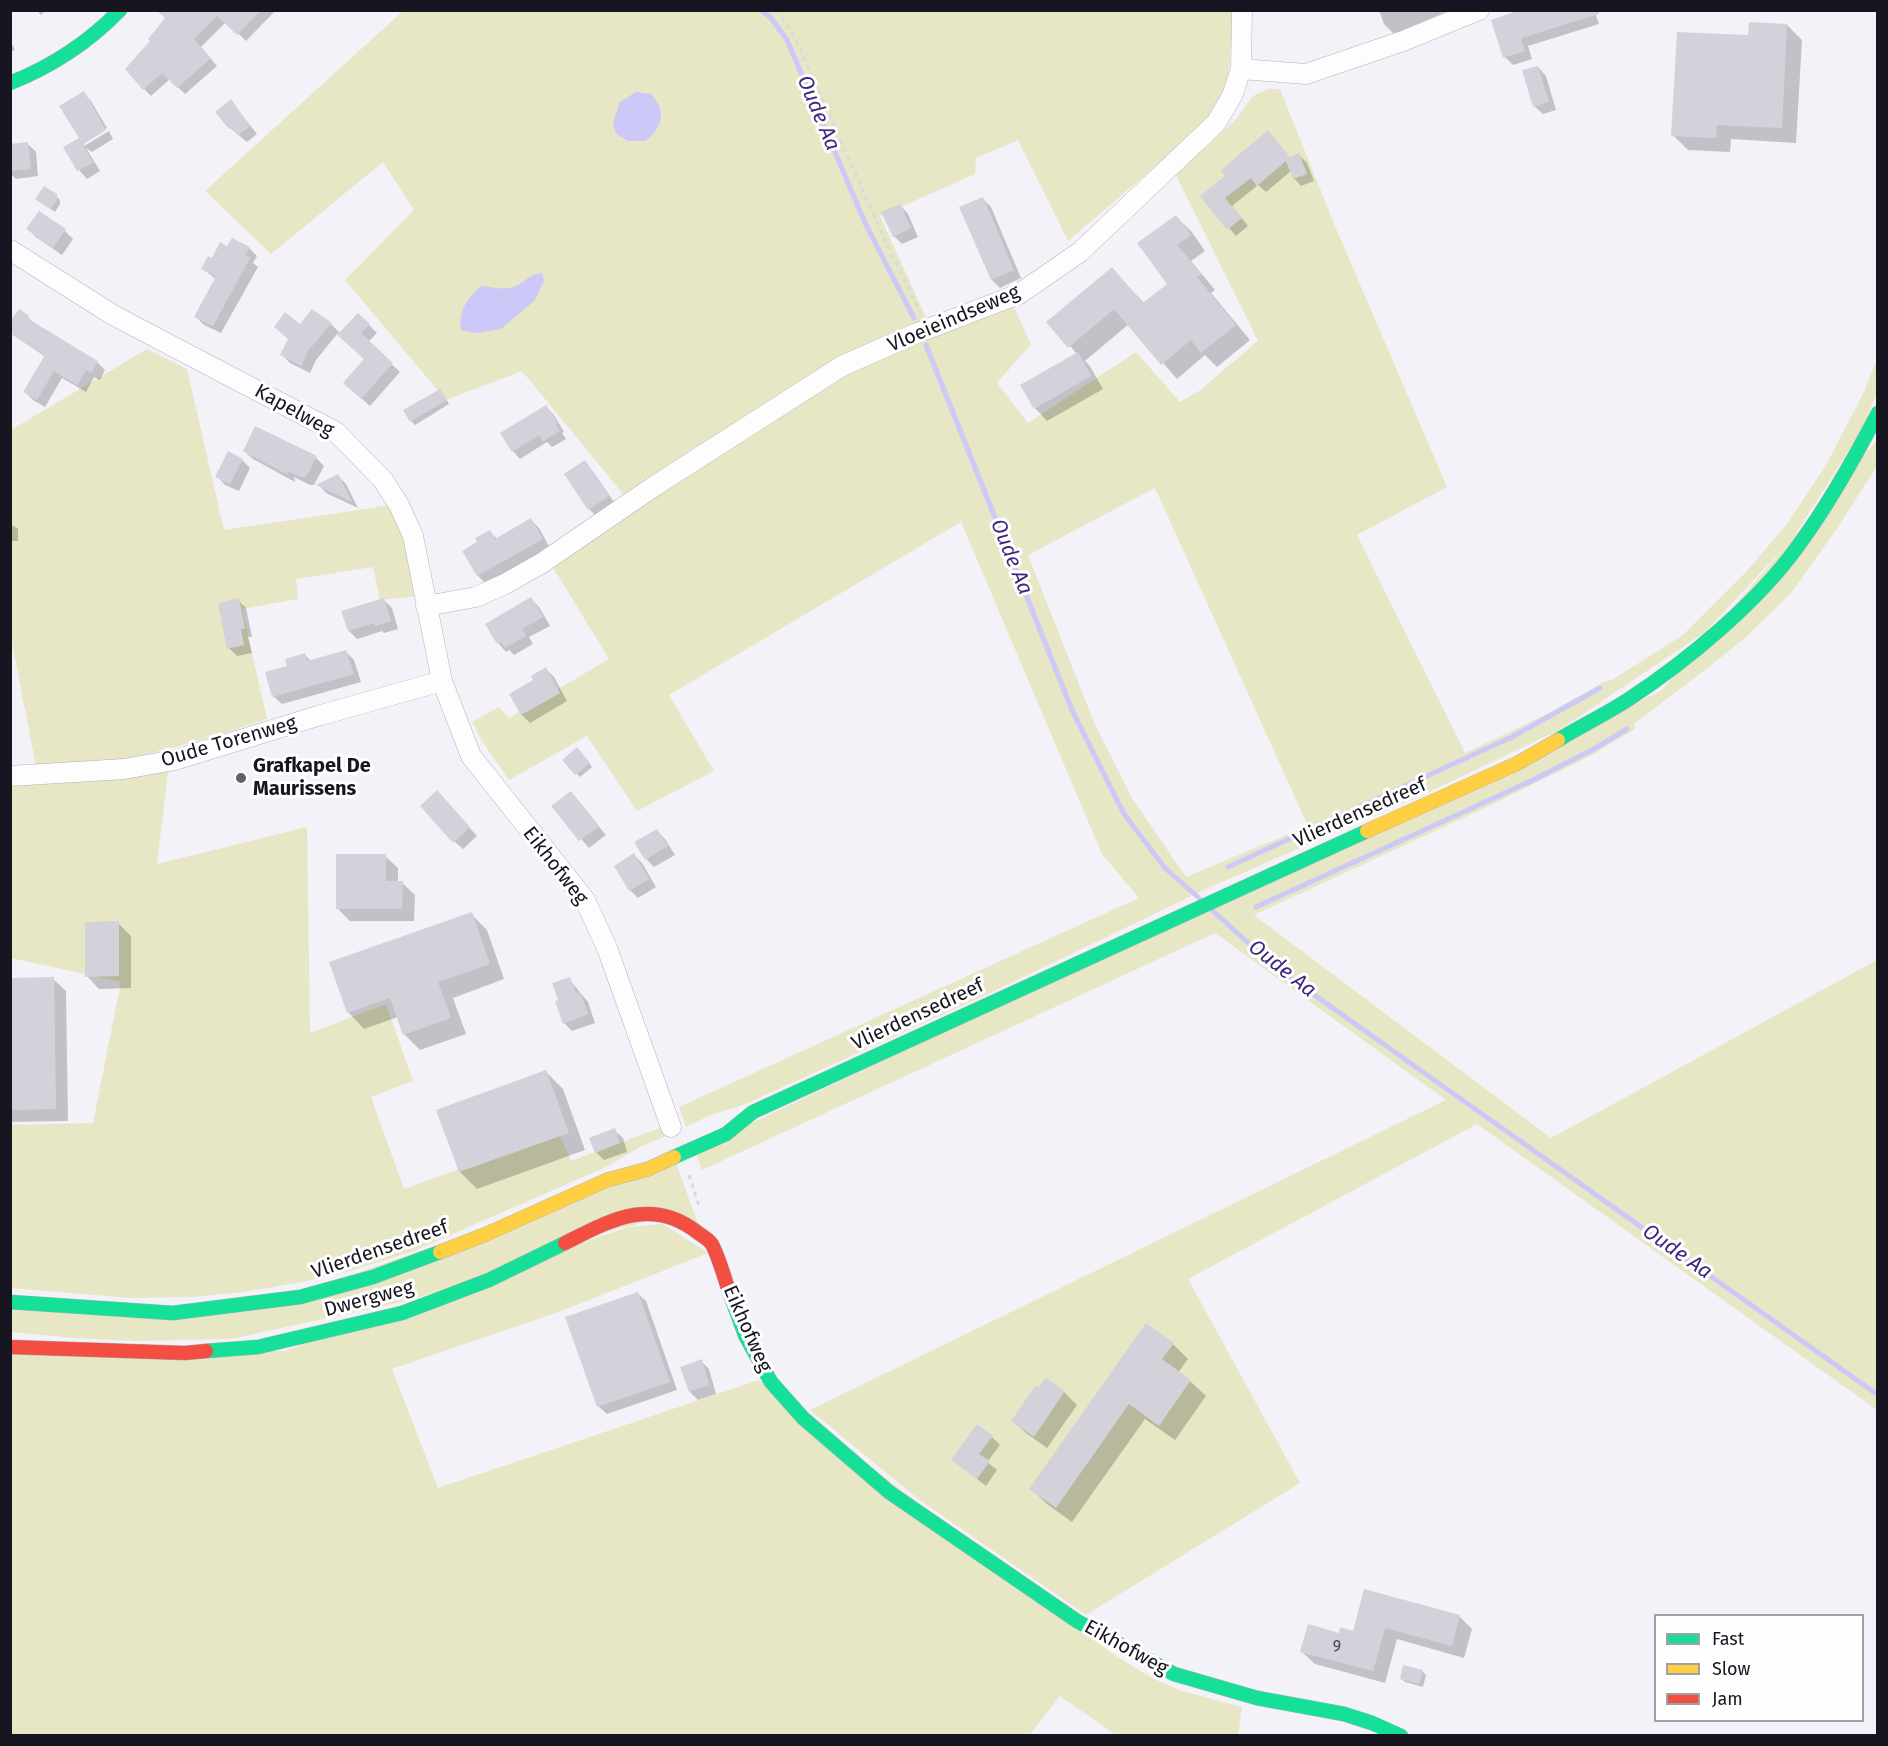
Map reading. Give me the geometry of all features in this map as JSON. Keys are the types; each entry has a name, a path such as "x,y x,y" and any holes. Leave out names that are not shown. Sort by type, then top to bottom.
{"main road":[{"path":"10,83 31,75 72,53 120,10"},
{"name":"Vlierdensedreef","path":"10,1302 173,1313 300,1297 373,1277 484,1235 607,1180 648,1169 682,1154 726,1134 753,1112 1230,892 1518,764 1629,699 1692,654 1759,592 1797,548 1843,480 1878,413"},
{"name":"Vlierdensedreef","path":"730,1116 753,1112"},
{"name":"Vlierdensedreef","path":"607,1180 632,1160"},
{"name":"Dwergweg","path":"10,1347 185,1353 258,1347 402,1313 489,1280 606,1223 628,1215 650,1213 670,1217 688,1225 712,1244"},
{"name":"Eikhofweg","path":"712,1244 746,1335 771,1382 803,1418 889,1492 1077,1621 1174,1674 1257,1698 1344,1714 1401,1736"}],"street":[{"name":"Vloeieindseweg","path":"426,606 476,597 505,584 842,366 1020,294 1080,252 1216,123 1232,96 1241,69 1242,10"},
{"path":"1241,69 1306,74 1403,41 1479,10"},
{"name":"Kapelweg","path":"10,250 113,315 336,432 383,480 399,505 413,536 442,681"},
{"name":"Oude Torenweg","path":"10,777 124,769 175,760 310,718 442,681"},
{"name":"Eikhofweg","path":"442,681 471,756 585,900 607,948 674,1134"}],"path":[{"path":"777,10 795,38 886,242 929,329"},
{"path":"682,1154 700,1210"}],"green space":[{"path":"403,11 1233,11 1228,83 1212,114 1164,159 1068,241 1018,140 976,158 975,174 880,216 928,322 867,346 817,370 624,495 522,371 446,400 345,280 414,210 383,162 271,254 205,191"},
{"path":"1268,89 1280,89 1337,231 1447,487 1357,535 1465,753 1612,680 1683,635 1746,572 1787,524 1826,465 1864,392 1877,359 1877,393 1860,433 1793,538 1705,632 1559,730 1431,791 1206,889 990,993 743,1105 711,1115 686,1127 679,1107 1139,898 1102,854 961,522 669,695 714,771 637,811 587,736 509,780 472,722 499,707 509,718 609,659 551,564 781,412 850,373 1011,301 1031,344 997,383 1028,423 1136,352 1180,402 1199,391 1258,341 1175,173 1236,119 1253,96","holes":["1155,488 1308,826 1186,877 1132,798 1095,725 1028,555"]},
{"path":"147,349 187,369 224,530 391,505 397,515 419,596 380,600 373,567 296,579 298,599 242,609 267,719 209,738 129,759 36,766 11,638 11,430"},
{"path":"1877,440 1877,466 1792,592 1744,639 1634,724 1635,729 1592,755 1491,805 1254,915 1551,1138 1877,960 1877,1410 1477,1124 1188,1279 1300,1483 1086,1615 917,1498 810,1410 1446,1100 1215,933 702,1170 696,1154 754,1122 1661,691"},
{"path":"169,764 157,864 307,827 310,1033 386,1004 413,1081 371,1097 404,1189 559,1133 571,1161 663,1127 666,1136 640,1147 608,1166 414,1251 347,1272 242,1292 193,1297 130,1298 11,1288 10,1125 93,1123 121,982 11,958 11,784"},
{"path":"676,1163 700,1229 670,1213 411,1300 231,1339 135,1341 11,1332 10,1309 244,1312"},
{"path":"663,1224 708,1253 564,1310 392,1369 438,1488 759,1380 1110,1652 1152,1678 1182,1691 1242,1707 1238,1736 1116,1735 1060,1696 1029,1736 11,1736 11,1350 285,1351 617,1228"}],"shaded area":[{"path":"636,92 651,94 661,113 656,130 646,141 628,141 616,134 613,123 620,102"},
{"path":"542,273 544,280 535,300 501,329 476,333 461,330 462,311 481,286 512,287"}],"building":[{"path":"156,10 261,10 237,35 217,16 194,39 211,58 177,88 162,73 143,90 125,69 150,41 148,39 165,18"},
{"path":"1520,10 1598,10 1599,14 1521,38 1525,51 1503,58 1491,20"},
{"path":"1749,22 1787,24 1782,128 1717,125 1716,138 1671,136 1677,32 1748,35"},
{"path":"1538,66 1549,102 1533,107 1522,70"},
{"path":"84,91 106,130 83,145 93,163 77,171 63,147 79,138 59,106"},
{"path":"231,99 250,126 238,135 231,127 229,129 215,112"},
{"path":"1268,130 1290,157 1299,153 1307,174 1293,179 1286,161 1257,186 1251,178 1225,198 1242,218 1227,230 1200,196 1225,176 1221,171 1228,164"},
{"path":"28,142 31,169 10,171 10,144"},
{"path":"44,186 57,194 57,200 50,209 35,199"},
{"path":"983,197 1014,270 991,280 959,207"},
{"path":"900,204 911,228 893,237 881,212"},
{"path":"39,211 66,229 53,248 26,229"},
{"path":"1176,215 1191,235 1177,245 1201,274 1197,277 1236,325 1201,353 1191,340 1161,365 1114,309 1068,348 1046,322 1112,267 1143,303 1167,284 1137,243"},
{"path":"232,238 250,247 245,255 250,258 213,326 194,317 216,276 201,269 208,256 212,258 220,242 227,246"},
{"path":"19,309 28,315 30,320 98,361 91,373 86,370 77,385 54,371 37,400 23,392 45,355 10,333 10,321"},
{"path":"312,309 332,323 308,351 301,366 280,355 288,339 274,327 285,312 300,324"},
{"path":"358,313 370,324 361,333 393,363 361,399 343,383 364,359 337,335"},
{"path":"1078,352 1091,376 1034,409 1020,385"},
{"path":"440,389 447,400 410,422 403,410"},
{"path":"546,405 558,423 556,424 560,431 543,441 539,435 512,452 500,433"},
{"path":"255,426 317,456 306,477 287,471 288,475 243,451"},
{"path":"228,451 243,459 230,484 215,477"},
{"path":"585,460 609,496 588,510 564,474"},
{"path":"338,474 352,502 316,485"},
{"path":"531,518 543,539 477,576 462,551 477,542 475,538 490,530 495,539"},
{"path":"531,597 543,617 522,629 526,636 505,648 501,642 497,644 485,624"},
{"path":"239,598 245,629 241,629 244,645 227,649 218,603"},
{"path":"384,598 391,621 375,626 374,623 348,631 341,611"},
{"path":"346,650 354,674 272,697 265,672 287,666 285,659 305,653 307,661"},
{"path":"546,667 560,693 521,715 509,694 533,680 531,676"},
{"path":"577,747 590,763 575,775 562,760"},
{"path":"437,790 470,827 453,843 420,806"},
{"path":"571,791 599,826 579,841 551,806"},
{"path":"657,829 668,846 645,860 634,842"},
{"path":"634,853 649,879 629,891 614,866"},
{"path":"336,854 386,854 386,881 403,881 402,909 336,909"},
{"path":"472,912 490,964 438,982 451,1018 403,1035 390,998 347,1013 329,962"},
{"path":"119,921 119,976 85,977 85,922"},
{"path":"54,977 56,1109 10,1110 12,978"},
{"path":"570,977 576,993 580,992 588,1014 563,1024 552,983"},
{"path":"546,1070 569,1133 459,1172 436,1110"},
{"path":"615,1128 620,1143 595,1153 589,1138"},
{"path":"638,1292 670,1382 597,1407 565,1317"},
{"path":"1146,1323 1174,1343 1162,1359 1191,1380 1159,1426 1129,1404 1056,1508 1029,1489"},
{"path":"702,1359 709,1385 689,1392 680,1367"},
{"path":"1046,1378 1065,1391 1034,1437 1011,1421 1036,1385 1039,1387"},
{"path":"977,1424 993,1436 979,1454 990,1461 977,1479 951,1460"},
{"path":"1364,1589 1460,1615 1452,1646 1385,1628 1373,1671 1300,1652 1308,1624 1339,1633 1340,1627 1353,1631"},
{"path":"1403,1665 1423,1670 1419,1684 1400,1679"}],"waterway":[{"name":"Oude Aa","path":"761,10 771,18 787,40 866,225 914,318"},
{"name":"Oude Aa","path":"926,345 1072,710 1124,814 1165,868 1199,898"},
{"path":"1228,867 1512,737 1600,688"},
{"path":"1256,907 1531,781 1594,749 1627,729"},
{"name":"Oude Aa","path":"1212,910 1275,967 1878,1395"}],"traffic: fast":[{"path":"10,83 69,53 120,10"},
{"path":"1558,740 1620,704 1674,667 1720,629 1763,588 1782,567 1820,514 1878,413"},
{"path":"674,1157 726,1134 753,1112 1367,831"},
{"path":"206,1351 258,1347 402,1313 489,1280 565,1243"},
{"path":"10,1302 173,1313 300,1297 373,1277 440,1252"},
{"path":"729,1291 745,1335 771,1382 803,1418 889,1492 1077,1621 1174,1674 1257,1698 1344,1714 1401,1736"}],"traffic: slow":[{"path":"1367,831 1518,763 1558,740"},
{"path":"440,1252 484,1235 607,1180 648,1169 674,1157"}],"traffic: jam":[{"path":"565,1243 614,1220 647,1214 663,1215 680,1221 710,1242 716,1252 729,1291"},
{"path":"10,1347 185,1353 206,1351"}],"place":[{"name":"Grafkapel De Maurissens","path":"241,778"}]}
